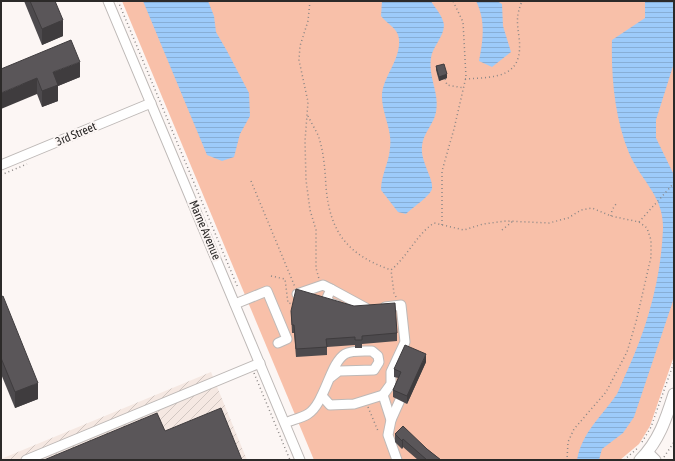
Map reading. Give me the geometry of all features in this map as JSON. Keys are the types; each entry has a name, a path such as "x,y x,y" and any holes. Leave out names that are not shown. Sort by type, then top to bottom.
{"main road":[{"path":"640,460 648,452 661,432 674,394"}],"street":[{"name":"Marne Avenue","path":"108,1 151,103 239,302 260,363 300,460"},
{"name":"3rd Street","path":"1,166 151,103"},
{"path":"322,396 330,405 354,404 383,395 391,384 391,372 405,346 401,305 353,309 330,303 327,298 327,287"},
{"path":"298,294 327,287 366,308"},
{"path":"239,302 267,291 291,337 278,343"},
{"path":"405,346 414,350"},
{"path":"285,423 309,413 322,396 330,378 340,359 345,354 372,350 378,356 379,362 374,370 339,371 330,378"},
{"path":"26,460 260,363"},
{"path":"383,395 391,420"},
{"path":"398,460 388,435 391,420 400,400"},
{"path":"648,452 656,460"}],"path":[{"path":"118,1 239,302"},
{"path":"310,1 308,21 300,46 299,60 308,102 305,141 306,180 310,210 316,230 317,276 327,287"},
{"path":"442,225 442,171 464,88 465,79 463,22 452,1"},
{"path":"465,79 494,78 504,75 513,68 520,55 516,20 522,1"},
{"path":"445,79 447,85 464,88"},
{"path":"308,116 318,135 322,149 329,206 334,224 344,242 355,251 375,263 391,270"},
{"path":"251,181 298,294"},
{"path":"639,222 674,183"},
{"path":"611,216 612,210 616,204"},
{"path":"391,270 399,264 424,230 434,223 464,230 483,224 513,221 549,223 568,218 581,210 592,208 611,216 639,222 647,228 651,240 651,257 636,322 627,352 606,392 574,429 568,442 568,460"},
{"path":"502,230 513,221"},
{"path":"391,270 394,293 401,305"},
{"path":"271,276 285,279 288,303 294,304"},
{"path":"624,460 641,445 651,427 674,362"},
{"path":"366,401 378,431"},
{"path":"662,460 674,442"}],"shaded area":[{"path":"122,1 674,1 674,356 650,426 639,444 620,460 314,460"},
{"path":"211,372 247,460 1,460 1,459"}],"water":[{"path":"143,1 208,1 214,16 216,32 249,93 250,116 240,134 234,157 222,161 207,155"},
{"path":"382,1 431,1 441,15 444,25 442,34 433,50 431,58 431,72 437,105 436,112 424,137 422,146 423,158 431,180 432,189 431,192 406,214 398,212 381,190 390,142 389,128 383,108 382,94 383,87 395,60 399,46 397,32 381,16"},
{"path":"476,1 497,1 502,4 503,26 511,52 492,67 479,61 483,31 481,16"},
{"path":"645,1 674,1 674,63 656,120 656,138 674,175 674,298 634,417 623,433 602,449 599,460 577,460 583,441 593,425 617,394 635,352 642,335 652,301 660,265 663,229 660,207 651,189 634,163 624,140 617,112 612,69 612,40 645,18"}],"building":[{"path":"30,1 55,1 63,20 42,29"},
{"path":"71,40 80,62 53,72 58,85 42,91 37,78 1,93 1,69"},
{"path":"444,64 447,74 439,77 436,66"},
{"path":"296,289 354,306 395,303 397,333 362,336 362,340 355,340 355,337 326,339 327,347 296,349 291,311"},
{"path":"3,296 38,383 15,392 1,358 1,297"},
{"path":"405,345 426,354 407,396 393,390 401,372 394,369"},
{"path":"221,408 242,460 44,460 157,413 165,431"},
{"path":"403,426 441,460 427,460 403,439 402,441 395,434"}]}
